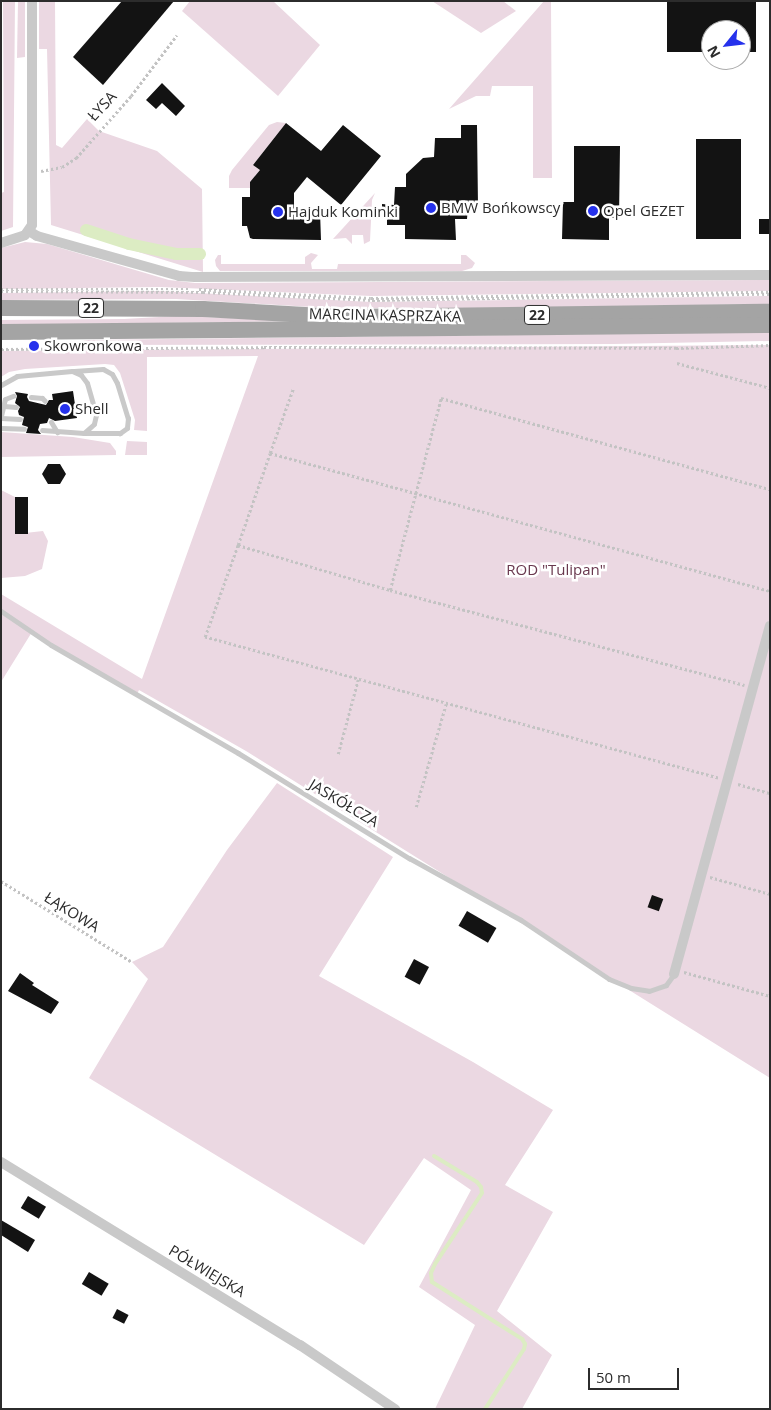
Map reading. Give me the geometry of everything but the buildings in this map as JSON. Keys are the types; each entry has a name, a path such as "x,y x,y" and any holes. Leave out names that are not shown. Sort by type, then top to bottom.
{"main road":[{"name":"MARCINA KASPRZAKA","path":"1,308 203,309 348,317 770,312"},
{"name":"MARCINA KASPRZAKA","path":"1,332 770,325"}],"street":[{"path":"1,242 20,238 29,231 32,217 32,1"},
{"path":"29,231 37,236 178,276 770,275"},
{"path":"675,972 770,626"},
{"name":"PÓŁWIEJSKA","path":"1,1162 300,1345 395,1409"}],"lane":[{"path":"1,385 17,376 103,369 109,371 118,383 128,418 127,428 120,433 42,430"},
{"path":"72,371 81,375 87,383 96,415 94,424 84,433"},
{"path":"13,396 5,399 1,417 20,419"},
{"path":"31,397 42,398 45,401"},
{"path":"4,406 16,407"},
{"path":"51,422 57,432"},
{"path":"1,428 24,429"},
{"name":"JASKÓŁCZA","path":"1,611 51,645 230,748 409,858 521,920 609,979 631,988 649,991 666,985 675,972"}],"path":[{"name":"ŁYSA","path":"32,172 58,169 76,158 131,96 176,35"},
{"path":"1,290 159,288 371,298 770,293"},
{"path":"1,349 254,347 676,348 770,345"},
{"path":"677,363 770,388"},
{"path":"294,389 204,637 770,793"},
{"path":"390,590 441,398 770,489"},
{"path":"270,453 770,591"},
{"path":"238,545 390,590 753,687"},
{"path":"338,754 358,680"},
{"path":"416,807 446,704"},
{"path":"701,875 770,894"},
{"name":"ŁĄKOWA","path":"1,881 132,962"},
{"path":"675,972 770,996"}],"green space":[{"path":"3,1 15,1 13,227 1,231 1,193 4,192"},
{"path":"18,1 25,1 25,57 17,58"},
{"path":"39,1 55,1 56,145 62,148 87,119 99,131 157,151 202,189 203,272 51,225 47,49 39,49"},
{"path":"190,1 273,1 320,45 278,96 182,11"},
{"path":"432,1 503,1 516,11 481,33"},
{"path":"544,1 551,1 552,178 533,178 533,86 492,86 490,96 476,96 449,109"},
{"path":"277,122 286,123 253,165 260,170 250,182 250,188 229,188 229,176 232,170 269,125"},
{"path":"375,193 372,200 370,241 364,244 363,235 352,235 352,244 346,238 333,239"},
{"path":"25,242 47,244 169,280 195,283 770,280 770,291 371,296 160,287 1,289 1,248"},
{"path":"311,253 318,255 311,263 312,269 337,269 338,264 461,264 461,255 466,255 475,263 472,268 462,271 220,271 216,266 215,260 218,255 221,255 221,264 305,264 305,257"},
{"path":"158,291 372,302 770,296 770,304 433,309 312,307 176,299 1,300 1,293"},
{"path":"177,316 304,321 1,325 1,320 124,319"},
{"path":"770,332 770,341 613,344 64,345 85,340"},
{"name":"ROD \"Tulipan\"","path":"770,345 770,1078 246,751 139,690 137,694 32,632 1,682 1,594 142,679 258,356 147,357 147,431 134,430 135,420 120,373 114,365 25,369 9,372 1,377 1,351"},
{"path":"1,432 73,437 110,443 116,451 116,455 1,457"},
{"path":"127,441 147,442 147,455 125,455"},
{"path":"1,490 15,497 16,534 43,531 48,541 42,569 25,576 1,578"},
{"path":"277,783 393,857 319,976 473,1062 553,1110 505,1185 553,1212 497,1311 552,1355 522,1409 435,1409 475,1325 419,1287 471,1190 424,1158 364,1245 89,1078 148,979 132,962 163,947 227,850"}],"waterway":[{"path":"86,230 129,244 176,254 200,254"},
{"path":"434,1156 477,1182 481,1187 482,1193 435,1264 431,1273 432,1282 522,1339 525,1344 524,1349 485,1409"}],"place":[{"name":"BMW Bońkowscy","path":"431,208"},
{"name":"Opel GEZET","path":"593,211"},
{"name":"Hajduk Kominki","path":"278,212"},
{"name":"Skowronkowa","path":"34,346"},
{"name":"Shell","path":"65,409"}]}
